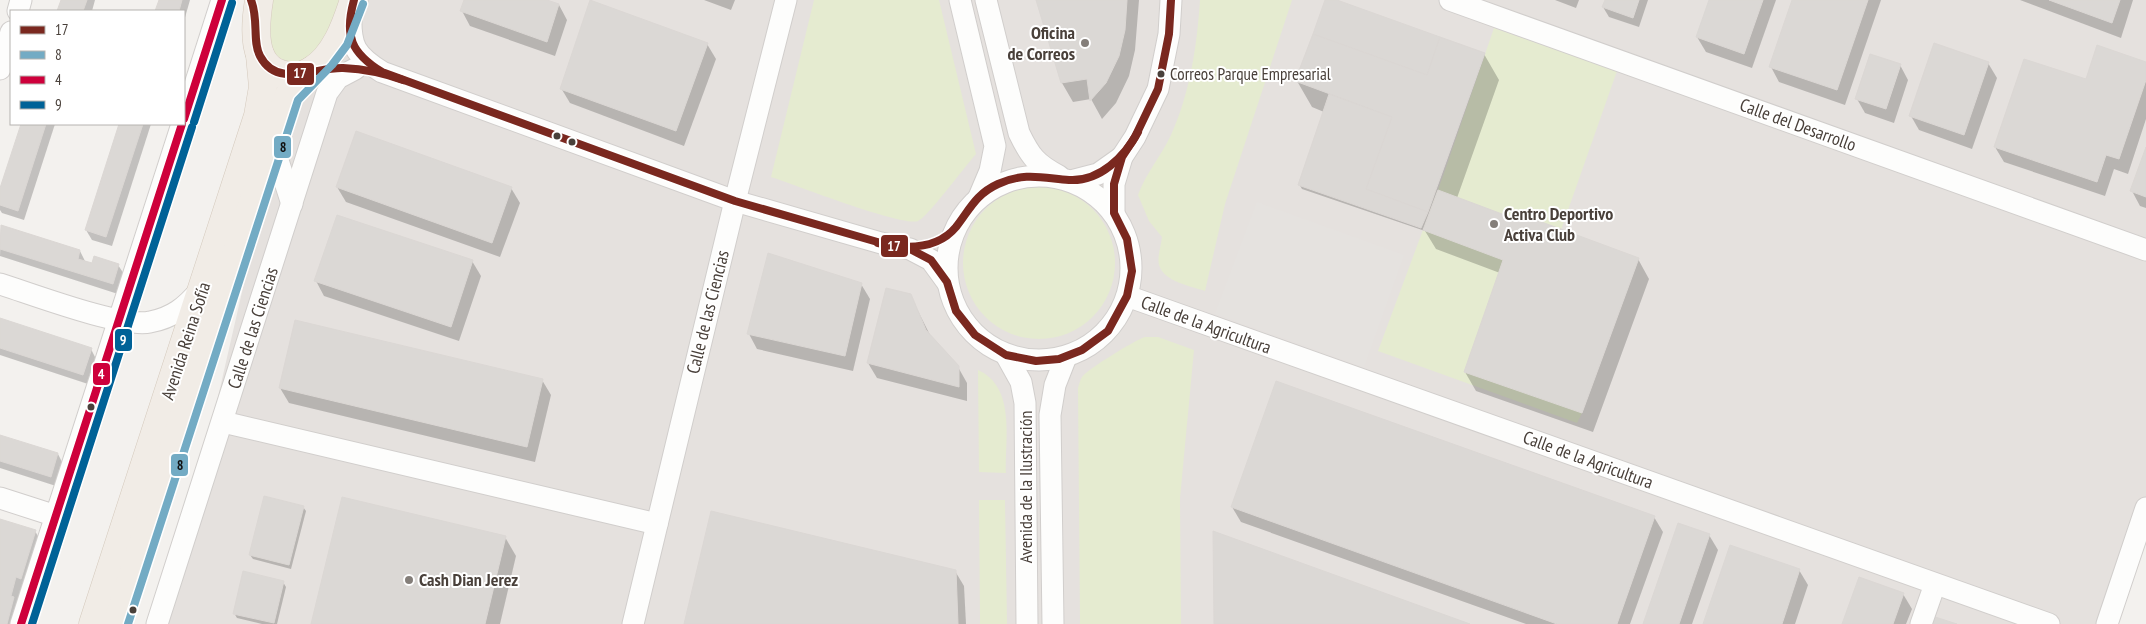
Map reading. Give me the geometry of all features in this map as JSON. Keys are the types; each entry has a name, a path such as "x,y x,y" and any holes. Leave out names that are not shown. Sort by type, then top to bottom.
{"main road":[{"name":"Avenida Reina Sofía","path":"117,624 272,142 290,95 332,49 353,4"},
{"name":"Avenida Reina Sofía","path":"93,624 258,116 263,87 256,38 255,5"},
{"path":"260,56 271,69 282,75 299,76 311,72"}],"street":[{"path":"185,115 222,0"},
{"name":"Calle de las Ciencias","path":"633,624 735,201 786,0"},
{"path":"960,0 995,146 990,171 978,197"},
{"path":"986,0 1019,133 1028,152 1040,166 1066,179 1096,195 1114,213 1127,239 1132,271 1127,296 1108,331 1082,350 1066,357 1036,361 1006,355 974,335 956,311 947,282 947,256 955,228 967,208 978,197 998,184 1012,179 1040,175 1066,179 1098,174 1122,157"},
{"path":"1114,213 1114,184 1122,157 1135,137 1158,89 1169,34 1171,0"},
{"name":"Calle del Desarrollo","path":"1450,0 2146,250"},
{"path":"353,4 353,45 363,60 382,72 735,201 881,244 910,249 931,260 947,282"},
{"path":"0,69 10,35"},
{"path":"311,72 335,68 382,72"},
{"name":"Calle de las Ciencias","path":"157,624 327,93 338,78 355,70"},
{"path":"21,624 182,125"},
{"path":"272,142 292,204"},
{"path":"910,249 934,243 955,228"},
{"path":"0,284 119,321 148,323 170,316 187,307 204,286"},
{"name":"Calle de la Agricultura","path":"1127,296 2049,624"},
{"name":"Avenida de la Ilustración","path":"1006,355 1021,382 1025,403 1027,624"},
{"name":"Avenida de la Ilustración","path":"1052,624 1050,415 1055,385 1066,357"},
{"path":"223,422 657,524"},
{"path":"0,498 56,516"},
{"path":"2106,624 2146,508"},
{"path":"1921,624 1936,584"}],"shaded area":[{"path":"356,0 2146,0 2146,500 2104,624 166,624 280,126"},
{"path":"1257,202 1404,255 1364,367 1215,314"}],"green space":[{"path":"271,0 340,0 329,31 322,42 307,58 298,62 280,58 273,52 270,46 267,33"},
{"path":"814,0 939,0 976,154 938,201 918,221 891,218 870,212 771,177"},
{"path":"1200,0 1292,0 1225,204 1205,291 1172,279 1162,271 1158,259 1162,237 1149,221 1138,195 1178,119 1192,69"},
{"name":"Centro Deportivo Activa Club","path":"1494,28 1617,71 1561,230 1582,413 1577,423 1378,351 1443,176"},
{"path":"1039,187 1068,193 1081,200 1092,210 1102,221 1109,234 1115,263 1109,292 1102,305 1092,316 1081,326 1068,333 1039,339 1010,333 997,326 986,316 976,305 969,292 963,263 969,234 976,221 986,210 997,200 1010,193"},
{"path":"1145,337 1158,337 1194,350 1180,498 1181,624 1080,624 1078,388 1082,377 1086,373 1122,349"},
{"path":"978,370 990,378 998,388 1003,401 1007,430 1006,473 979,472"},
{"path":"979,500 1005,500 1007,624 980,624"}],"building":[{"path":"61,0 87,0 83,10 57,10"},
{"path":"159,0 182,0 179,10 155,10"},
{"path":"464,0 547,0 559,4 547,42 460,11"},
{"path":"590,0 708,43 676,131 560,89"},
{"name":"Oficina de Correos","path":"1036,0 1127,0 1125,30 1119,56 1106,83 1090,101 1087,79 1061,83"},
{"path":"1325,0 1337,0 1440,37 1427,75 1313,34"},
{"path":"1605,0 1639,0 1633,18 1602,7"},
{"path":"1709,0 1763,0 1744,54 1696,37"},
{"path":"1792,0 1868,0 1837,90 1769,67"},
{"path":"2049,0 2120,0 2112,23"},
{"path":"1313,34 1427,75 1440,37 1485,53 1428,212 1366,189 1392,117 1295,81"},
{"path":"1934,43 1989,62 1964,135 1909,116"},
{"path":"2097,45 2146,62 2146,80 2119,159 2106,155 2097,182 1994,147 2024,59 2086,79"},
{"path":"1870,54 1901,64 1886,109 1855,99"},
{"path":"1329,94 1392,117 1366,189 1428,212 1421,228 1298,185"},
{"path":"21,125 46,125 18,211 0,205 0,188"},
{"path":"119,125 143,125 106,237 85,230"},
{"path":"356,131 512,187 492,243 336,187"},
{"path":"2146,147 2146,197 2130,191"},
{"path":"1438,190 1518,220 1520,214 1639,258 1582,413 1464,372 1503,260 1423,230"},
{"path":"337,215 473,260 451,327 314,281"},
{"path":"1,225 80,250 78,259 92,263 94,256 119,264 113,284 0,249"},
{"path":"768,253 862,283 845,356 747,334"},
{"path":"886,288 911,294 926,330 959,366 959,387 867,363"},
{"path":"0,318 92,348 83,375 0,348"},
{"path":"295,320 543,379 527,447 279,388"},
{"path":"1276,381 1655,516 1617,624 1557,624 1231,507"},
{"path":"0,435 58,453 51,477 0,461"},
{"path":"264,496 304,506 289,565 249,555"},
{"name":"Cash Dian Jerez","path":"342,497 506,536 485,624 311,624"},
{"path":"711,511 956,570 958,624 684,624"},
{"path":"0,519 36,530 21,579 16,577 11,596 14,597 7,624 0,624"},
{"path":"1678,523 1710,534 1679,624 1643,624"},
{"path":"1213,531 1470,624 1214,624"},
{"path":"1730,545 1800,569 1782,624 1703,624"},
{"path":"243,571 284,581 274,623 233,614"},
{"path":"1859,577 1904,593 1893,624 1842,624"},
{"path":"1929,615 1957,624 1926,624"}],"transit line":[{"name":"4","path":"185,116 222,0"},
{"name":"17","path":"251,0 255,15 256,44 260,56 267,66 276,72 297,74 343,68 359,69 403,80"},
{"name":"17","path":"354,0 350,24 350,34 353,42 363,58 382,72 735,201 881,243 910,249 931,260 947,282 956,311 975,335 1006,355 1036,361 1059,359 1082,350 1108,331 1127,296 1132,271 1127,239 1114,213 1114,184 1122,157 1135,137 1158,89 1169,34 1171,0"},
{"name":"9","path":"194,122 232,3"},
{"name":"8","path":"128,624 298,100 332,65 347,45 363,4"},
{"name":"4","path":"21,624 182,125"},
{"name":"9","path":"32,624 192,127"},
{"name":"17","path":"878,243 910,247 930,244 940,240 956,227 974,202 984,192 1007,180 1025,177 1069,180 1091,177 1110,166 1119,158 1138,132"}],"place":[{"name":"Oficina de Correos","path":"1085,43"},
{"name":"Correos Parque Empresarial","path":"1161,74"},
{"name":"Centro Deportivo Activa Club","path":"1494,224"},
{"name":"Cash Dian Jerez","path":"409,580"}]}
